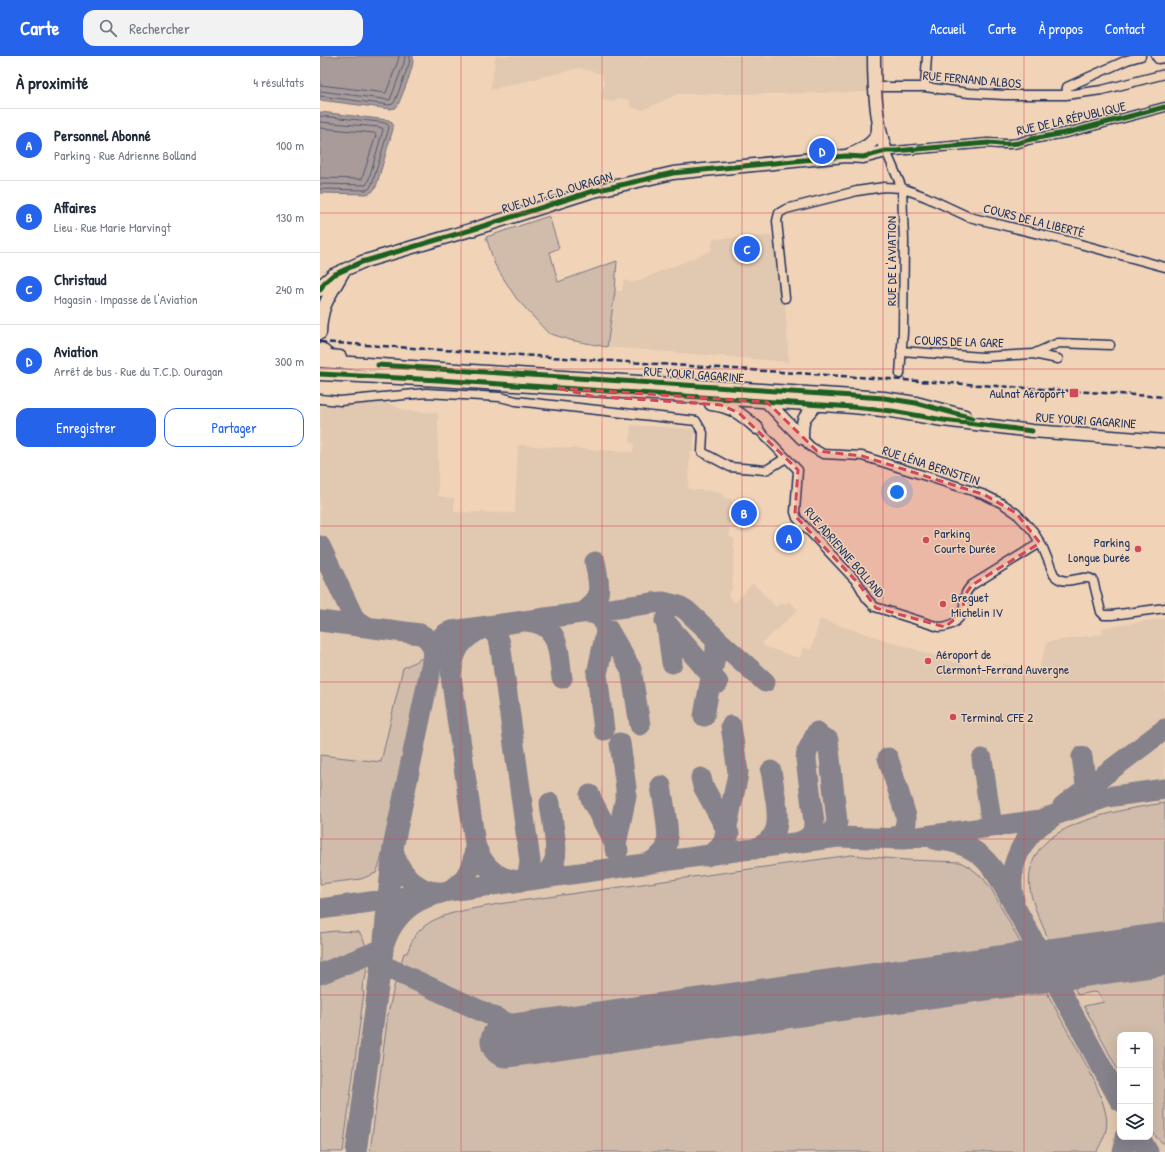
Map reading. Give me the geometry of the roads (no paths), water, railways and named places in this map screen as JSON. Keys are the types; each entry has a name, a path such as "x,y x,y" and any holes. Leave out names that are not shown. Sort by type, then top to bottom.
{"main road":[{"path":"874,56 878,122 886,151"},
{"name":"RUE DU T.C.D. OURAGAN","path":"846,156 857,152 870,144 877,134 878,122"},
{"name":"RUE DU T.C.D. OURAGAN","path":"320,290 324,283 333,275 368,260 474,229 590,192 628,182 673,173 846,156 863,157 886,151"},
{"path":"320,333 322,311 325,302 343,270"},
{"path":"320,348 329,356 360,358 378,365"},
{"name":"RUE YOURI GAGARINE","path":"320,361 898,399 1006,427"},
{"path":"320,375 329,368 360,370 378,365"},
{"name":"RUE YOURI GAGARINE","path":"320,375 439,380 762,400 892,411 943,420 1032,431 1165,441"},
{"path":"557,388 591,396 721,405 739,412 757,428"},
{"path":"747,389 753,391 802,438"},
{"path":"757,428 753,417 753,408 766,396 796,394 852,398 861,396"},
{"path":"802,438 802,424 805,416 816,405"}],"street":[{"path":"926,87 927,56"},
{"path":"1066,95 1067,87 1127,60 1141,56"},
{"name":"RUE FERNAND ALBOS","path":"875,87 926,87 969,93 1004,95 1066,95 1102,90 1165,74"},
{"name":"RUE DE LA RÉPUBLIQUE","path":"886,151 988,143 1022,143 1026,140 1070,132 1165,107"},
{"name":"RUE DE L'AVIATION","path":"886,151 902,188 904,240 900,374"},
{"name":"COURS DE LA LIBERTÉ","path":"785,298 777,220 779,213 786,209 857,191 884,187 902,188 926,197 969,217 1080,244 1165,267"},
{"name":"COURS DE LA GARE","path":"901,351 982,357 1033,354 1058,344 1110,345"},
{"path":"1033,354 1058,359"},
{"path":"320,399 340,401 426,393 500,397 516,401 696,421 703,434 702,452 730,468 764,470 771,468 786,458"},
{"name":"RUE ADRIENNE BOLLAND","path":"757,428 798,470 795,512 798,518 858,583 867,599 876,608 933,625 945,627 958,620 962,613 965,595 972,584 1040,544"},
{"name":"RUE LÉNA BERNSTEIN","path":"802,438 811,447 823,454 862,456 985,495 1003,504 1016,513 1033,531 1057,579 1066,582 1087,578 1091,578 1093,580 1101,612 1104,615 1165,608"}],"water":[{"path":"320,56 413,56 413,60 411,72 399,103 395,108 390,109 320,100"},
{"path":"320,112 389,120 393,124 393,129 376,187 372,192 367,194 320,193"}],"railway":[{"path":"320,342 1165,397"}],"place":[{"name":"Aviation","path":"822,151"},
{"name":"Christaud","path":"747,249"},
{"name":"Aulnat Aéroport","path":"1074,393"},
{"name":"Affaires","path":"744,513"},
{"name":"Personnel Abonné","path":"789,538"},
{"name":"Parking Courte Durée","path":"926,540"},
{"name":"Parking Longue Durée","path":"1138,549"},
{"name":"Breguet Michelin IV","path":"943,604"},
{"name":"Aéroport de Clermont-Ferrand Auvergne","path":"928,661"},
{"name":"Terminal CFE 2","path":"953,717"}]}
